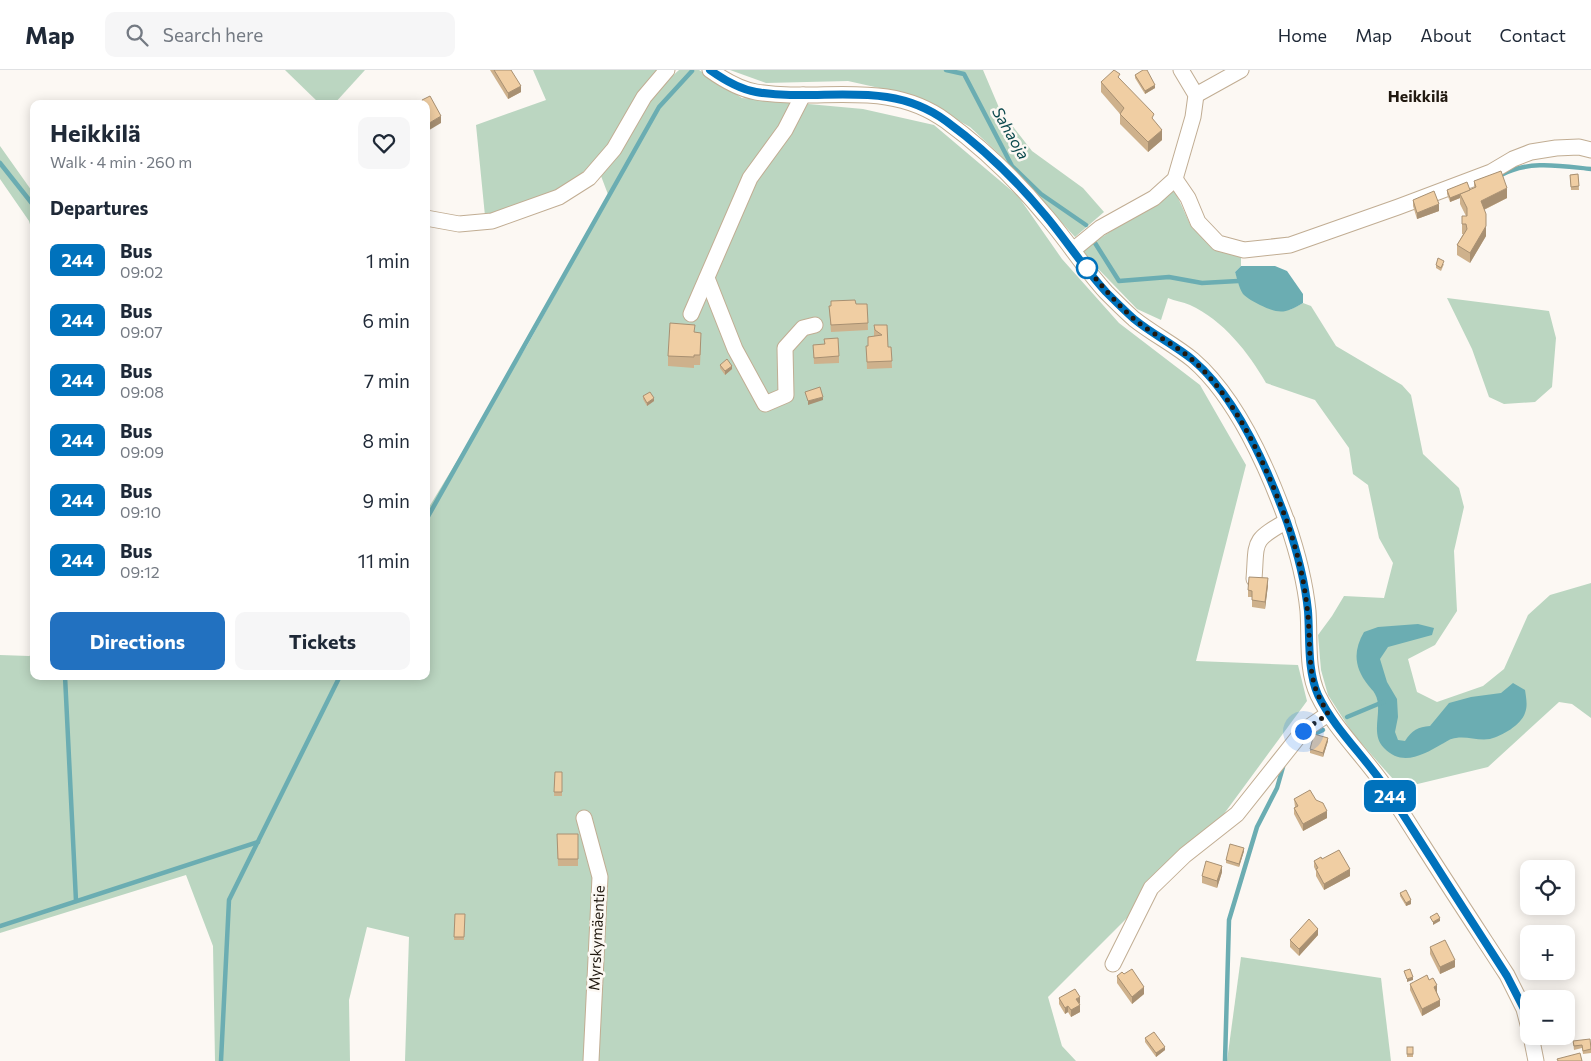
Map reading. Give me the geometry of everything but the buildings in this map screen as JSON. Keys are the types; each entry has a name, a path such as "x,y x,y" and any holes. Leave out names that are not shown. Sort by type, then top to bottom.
{"street":[{"path":"430,219 459,224 492,220 559,197 589,178 614,149 644,97 667,70"},
{"path":"710,70 727,82 755,92 803,95 880,95 912,102 942,118 977,145 1025,192 1105,290 1135,320 1177,347 1212,380 1250,437 1270,478 1286,521 1299,561 1307,607 1312,670 1316,690 1328,714 1383,784 1502,968 1520,1002"},
{"path":"1073,250 1100,228 1154,198 1175,179 1193,117 1196,95 1180,70"},
{"path":"1196,95 1241,70"},
{"path":"691,314 750,178 785,130 803,95"},
{"path":"1175,179 1188,198 1198,222 1218,243 1244,250 1290,245 1491,172 1513,159 1531,152 1579,147 1591,150"},
{"path":"707,278 736,349 765,404 786,395 785,348 803,328 815,325"},
{"path":"1254,579 1257,543 1263,534 1286,521"},
{"path":"1113,964 1151,888 1185,855 1237,814 1303,731 1328,714"},
{"name":"Myrskymäentie","path":"584,818 600,877 591,1061"},
{"path":"1533,1045 1536,1061"}],"green space":[{"path":"285,70 365,70 338,100 316,100"},
{"path":"533,70 659,70 605,152 581,174 554,194 485,216 476,125 546,100"},
{"path":"679,70 699,70 742,98 863,109 934,125 1018,196 1062,259 1119,323 1200,385 1246,465 1196,661 1298,665 1307,701 1204,841 1048,997 1062,1046 1076,1061 405,1061 409,937 367,927 349,1000 350,1061 215,1061 213,946 186,875 0,933 0,655 30,656 30,680 430,680 430,505 528,344 609,197 601,176 657,90"},
{"path":"730,70 983,70 1000,110 1032,151 1083,188 1104,212 1075,237 1000,155 970,127 915,96 848,81 766,83"},
{"path":"0,146 30,188 30,224 29,221 0,179"},
{"path":"1174,189 1190,224 1213,245 1241,253 1241,266 1235,272 1243,293 1290,310 1303,303 1311,306 1336,346 1402,385 1411,395 1423,454 1459,488 1464,507 1454,551 1457,611 1435,645 1408,659 1417,692 1437,702 1483,686 1504,669 1528,615 1550,595 1591,583 1591,718 1572,704 1559,702 1488,767 1401,788 1353,734 1328,695 1321,670 1318,635 1344,596 1384,598 1393,563 1379,538 1368,485 1353,474 1349,448 1315,400 1266,383 1252,360 1234,338 1213,319 1190,305 1168,298 1161,320 1137,309 1081,251"},
{"path":"1447,298 1549,311 1556,338 1552,387 1535,402 1504,404 1489,397 1472,349"},
{"path":"1241,957 1381,978 1391,1061 1227,1061"}],"water":[{"path":"1241,266 1275,266 1287,271 1303,294 1303,303 1282,312 1272,310 1253,301 1243,294 1239,286 1235,272"},
{"path":"1418,624 1434,628 1432,635 1388,647 1380,659 1387,682 1397,699 1398,717 1395,732 1398,740 1405,741 1416,730 1430,726 1449,703 1471,697 1501,693 1513,683 1525,690 1526,707 1520,722 1495,738 1454,738 1413,757 1398,757 1384,748 1380,742 1377,729 1377,700 1360,672 1357,659 1358,646 1364,632 1378,627"}],"waterway":[{"name":"Sahaoja","path":"946,70 964,74 1012,166 1041,194 1086,225"},
{"path":"430,513 659,107 692,71"},
{"path":"0,163 30,201"},
{"path":"1501,175 1522,167 1545,165 1591,169"},
{"name":"Sahaoja","path":"1095,243 1119,281 1169,277 1202,283 1238,281"},
{"path":"65,680 76,901"},
{"path":"221,1061 229,900 338,680"},
{"path":"1347,717 1383,702"},
{"path":"1304,739 1323,730"},
{"path":"1225,1061 1229,920 1257,827 1277,788 1283,767"},
{"path":"0,926 258,842"}],"bus line":[{"name":"244","path":"710,70 727,82 755,92 803,95 880,95 912,102 942,118 977,145 1025,192 1105,290 1135,320 1177,347 1212,380 1234,410 1250,437 1270,478 1286,521 1299,561 1307,607 1312,670 1316,690 1328,714 1383,784 1507,976 1520,1001"}],"district":[{"name":"Heikkilä","path":"1418,96"}],"route":[{"path":"1087,268 1083,263 1105,290 1135,320 1177,347 1212,380 1234,410 1250,437 1270,478 1299,561 1307,607 1312,670 1316,690 1328,714 1303,731"}]}
